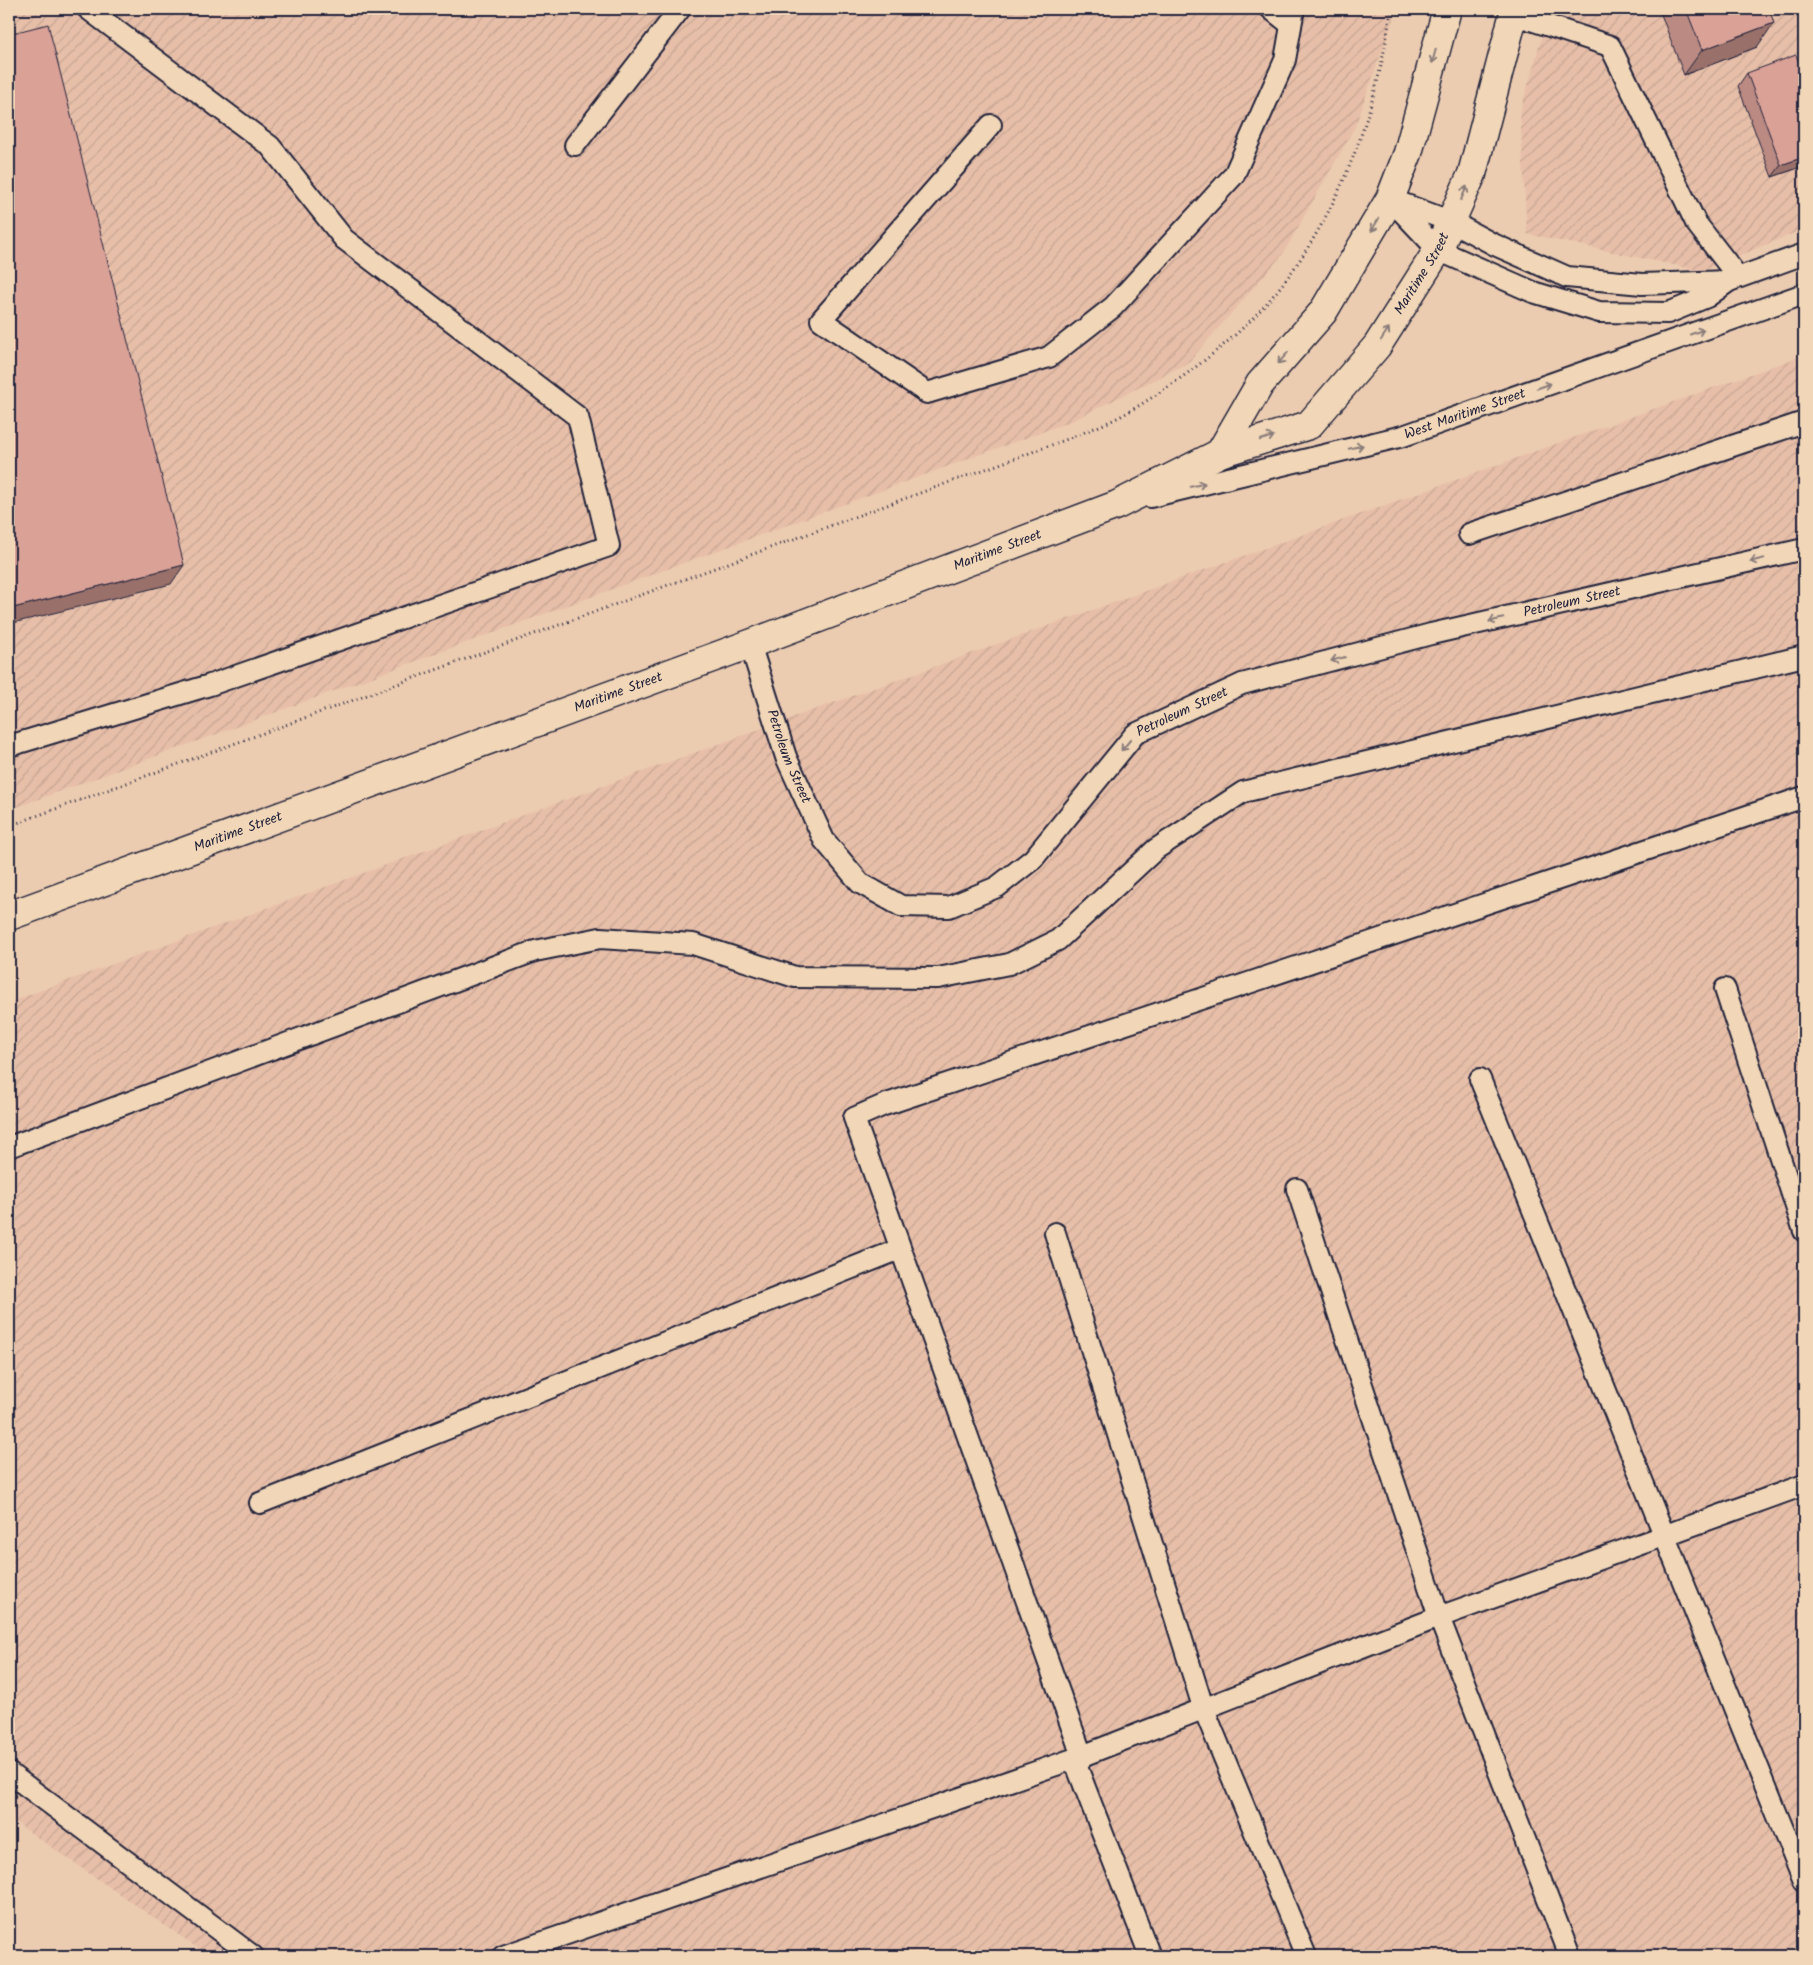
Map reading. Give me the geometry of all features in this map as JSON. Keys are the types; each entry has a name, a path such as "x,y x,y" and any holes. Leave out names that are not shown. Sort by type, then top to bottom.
{"main road":[{"path":"1220,453 1260,384 1323,312 1390,199 1408,152 1447,9"},
{"name":"Maritime Street","path":"9,916 750,644 1117,504 1220,453 1309,424 1377,346 1438,250 1452,222 1472,174 1514,11"}],"lane":[{"path":"9,746 210,685 609,546 578,417 344,239 270,146 88,9"},
{"path":"575,145 680,9"},
{"path":"990,125 821,320 927,393 1048,357 1113,307 1234,175 1285,60 1293,17 1271,9"},
{"path":"1514,11 1610,46 1696,223 1734,279"},
{"path":"1390,199 1452,222 1493,244 1567,277 1642,284 1734,279"},
{"path":"1390,199 1438,250 1533,292 1599,312 1668,313 1707,296 1734,279 1804,254"},
{"name":"West Maritime Street","path":"1117,504 1403,436 1804,294"},
{"path":"1469,534 1804,422"},
{"name":"Petroleum Street","path":"750,644 786,757 824,840 860,883 901,906 949,907 997,887 1033,859 1135,734 1242,684 1431,634 1804,549"},
{"path":"9,1146 535,951 600,938 693,944 795,977 938,978 1009,964 1058,940 1156,849 1244,792 1804,656"},
{"path":"1150,1956 1077,1767 1082,1756 854,1118 884,1105 1804,798"},
{"path":"1726,989 1804,1231"},
{"path":"1480,1079 1804,1880"},
{"path":"1297,1189 1439,1617 1570,1956"},
{"path":"1055,1233 1203,1707 1306,1956"},
{"path":"260,1503 900,1249"},
{"path":"503,1956 1082,1756 1203,1707 1439,1617 1804,1485"},
{"path":"9,1773 253,1956"}],"path":[{"path":"9,826 1055,444 1129,412 1187,374 1235,335 1272,296 1309,246 1338,192 1361,137 1386,50 1391,9"}],"shaded area":[{"path":"9,9 1397,9 1355,127 1283,254 1188,363 1072,421 9,810"},
{"path":"1550,9 1804,9 1804,229 1702,271 1527,234 1520,112"},
{"path":"1804,355 1804,1956 209,1956 9,1818 9,1002 727,741"}],"building":[{"path":"1686,9 1769,9 1774,23 1702,50"},
{"path":"48,24 184,565 9,609 9,34"},
{"path":"1796,55 1804,76 1804,157 1781,165 1747,73"}]}
